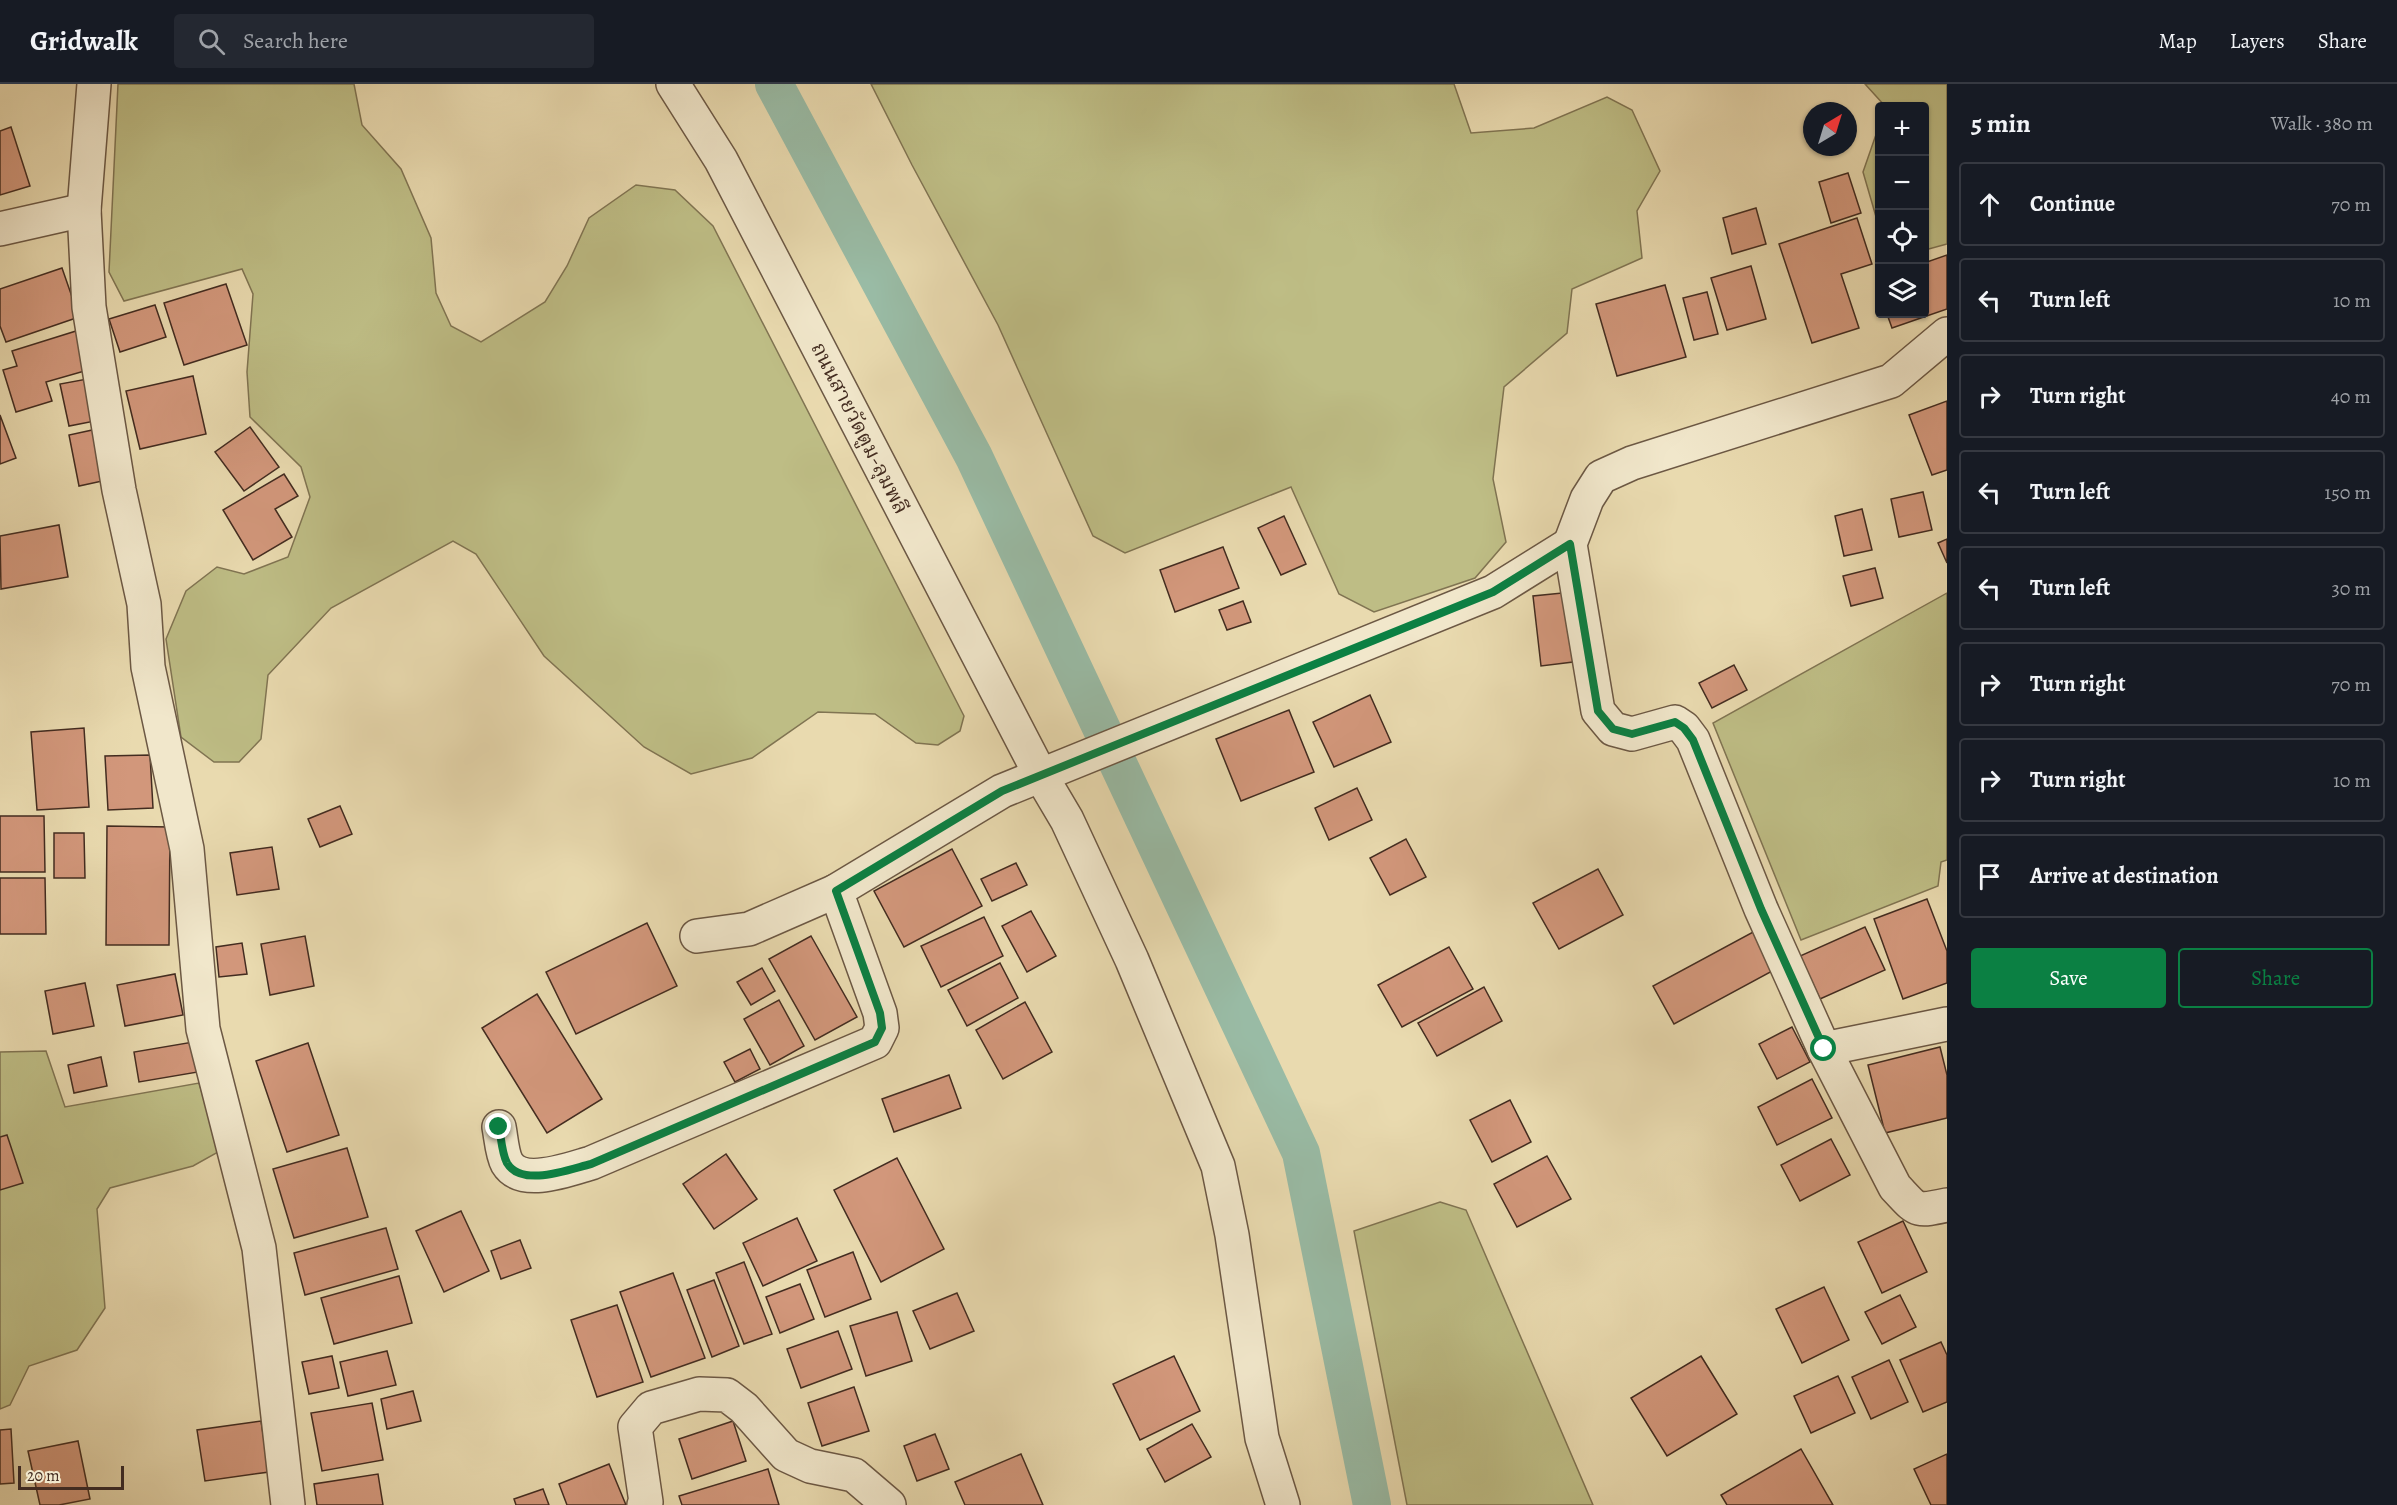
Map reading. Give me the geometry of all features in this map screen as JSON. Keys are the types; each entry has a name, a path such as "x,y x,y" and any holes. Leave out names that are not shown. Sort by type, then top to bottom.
{"street":[{"path":"94,84 84,210 89,307 119,490 144,604 148,667 187,849 203,1029 259,1248 288,1505"},
{"name":"ถนนสายวัดตูม-ลุมพลี","path":"673,84 721,160 1054,771 1067,820 1132,960 1218,1166 1232,1235 1262,1438 1283,1505"},
{"path":"0,229 84,210"},
{"path":"1947,334 1891,381 1632,463 1601,477 1587,500 1570,544 1598,711 1613,729 1632,734 1675,722 1684,728 1693,740 1761,909 1824,1049 1895,1187 1912,1205 1921,1210 1947,1205"},
{"path":"697,936 749,929 836,891 1002,791 1493,592 1570,544"},
{"path":"499,1127 507,1164 520,1174 544,1176 591,1164 875,1042 882,1028 880,1013 836,891"},
{"path":"1824,1049 1947,1024"},
{"path":"644,1505 646,1502 635,1427 651,1408 699,1394 727,1395 744,1408 786,1455 810,1466 854,1475 889,1505"}],"shaded area":[{"path":"118,84 354,84 362,125 401,169 431,238 436,293 451,326 481,342 545,302 567,266 589,218 636,185 675,190 713,226 964,716 960,731 938,745 916,743 875,714 818,712 752,758 691,774 644,747 544,656 476,554 453,541 331,608 268,675 261,739 239,762 214,762 181,737 166,639 186,591 217,567 244,574 288,557 310,497 301,467 250,417 247,372 253,294 242,269 124,301 109,272"},
{"path":"871,84 1454,84 1471,133 1534,128 1607,97 1632,110 1660,171 1637,211 1642,258 1572,289 1567,333 1504,387 1493,479 1506,542 1475,578 1374,612 1339,594 1291,487 1125,553 1093,536 998,325"},
{"path":"1865,84 1947,84 1947,244 1929,249 1929,102 1881,102"},
{"path":"1875,138 1875,213 1863,172"},
{"path":"1947,593 1947,860 1941,862 1938,886 1801,940 1713,723"},
{"path":"46,1051 65,1107 199,1083 220,1151 193,1166 110,1188 97,1209 105,1308 77,1350 29,1366 10,1405 0,1409 0,1052"},
{"path":"1440,1202 1466,1210 1593,1505 1407,1505 1354,1231"}],"building":[{"path":"11,127 30,186 0,195 0,131"},
{"path":"1848,173 1861,213 1831,223 1819,182"},
{"path":"1756,208 1766,244 1732,254 1723,218"},
{"path":"1857,218 1872,264 1841,274 1859,328 1812,343 1779,244"},
{"path":"1947,255 1947,309 1929,315 1929,264 1929,261"},
{"path":"1751,266 1766,319 1727,330 1711,278"},
{"path":"62,268 79,317 6,342 0,326 0,289"},
{"path":"226,284 247,345 184,365 164,303"},
{"path":"1665,285 1686,357 1617,376 1596,304"},
{"path":"1707,292 1718,334 1694,340 1683,298"},
{"path":"155,305 166,337 120,352 109,319"},
{"path":"1888,318 1921,318 1892,328"},
{"path":"76,331 88,370 46,382 52,401 16,412 3,370 17,366 12,351"},
{"path":"193,376 206,434 140,449 126,391"},
{"path":"87,379 95,421 69,426 60,384"},
{"path":"1947,401 1947,470 1932,475 1909,415"},
{"path":"0,415 16,458 0,464"},
{"path":"250,427 279,467 244,491 215,452"},
{"path":"97,429 107,480 79,486 69,435"},
{"path":"284,474 298,496 275,509 292,537 253,560 223,510"},
{"path":"1923,492 1932,530 1899,537 1891,499"},
{"path":"1862,509 1872,550 1844,556 1835,516"},
{"path":"1284,516 1306,564 1281,575 1258,528"},
{"path":"59,525 68,577 1,589 0,536"},
{"path":"1947,539 1947,563 1938,543"},
{"path":"1223,547 1239,588 1175,612 1160,570"},
{"path":"1875,568 1883,598 1851,606 1843,576"},
{"path":"1572,592 1581,661 1541,666 1533,596"},
{"path":"1243,601 1251,622 1227,630 1219,610"},
{"path":"1734,665 1747,690 1712,708 1699,683"},
{"path":"1370,695 1391,742 1334,767 1313,722"},
{"path":"1289,710 1314,772 1241,801 1216,739"},
{"path":"84,728 89,807 37,810 31,732"},
{"path":"150,755 153,808 108,810 105,756"},
{"path":"1357,788 1372,820 1329,840 1315,808"},
{"path":"340,806 352,834 320,847 308,819"},
{"path":"0,816 44,816 45,872 0,872"},
{"path":"107,826 170,827 169,945 106,945"},
{"path":"54,833 84,833 85,878 54,878"},
{"path":"1406,839 1426,877 1390,895 1370,858"},
{"path":"272,847 279,889 237,895 230,853"},
{"path":"952,849 982,906 904,947 874,891"},
{"path":"1016,863 1027,885 992,901 981,879"},
{"path":"1598,869 1623,915 1559,949 1533,903"},
{"path":"0,878 45,878 46,934 0,934"},
{"path":"1927,899 1947,951 1947,983 1903,999 1874,919"},
{"path":"1031,911 1056,956 1027,972 1002,926"},
{"path":"984,917 1003,956 941,987 921,946"},
{"path":"647,923 677,986 576,1034 546,972"},
{"path":"1865,927 1885,970 1820,999 1800,956"},
{"path":"1755,931 1776,969 1674,1024 1653,986"},
{"path":"305,936 314,986 270,995 261,944"},
{"path":"811,936 857,1017 815,1040 769,959"},
{"path":"242,943 247,974 219,977 216,947"},
{"path":"1449,947 1473,989 1402,1027 1378,985"},
{"path":"1000,963 1018,998 967,1026 948,990"},
{"path":"762,968 775,991 751,1005 737,982"},
{"path":"175,974 183,1015 125,1026 117,985"},
{"path":"85,983 94,1026 53,1034 45,991"},
{"path":"1484,987 1502,1021 1437,1056 1418,1023"},
{"path":"537,994 602,1099 547,1133 482,1028"},
{"path":"779,1000 804,1046 770,1065 744,1019"},
{"path":"1025,1002 1052,1052 1003,1079 976,1030"},
{"path":"1792,1027 1810,1062 1777,1079 1759,1044"},
{"path":"193,1042 198,1072 139,1082 134,1052"},
{"path":"308,1043 339,1135 287,1152 256,1061"},
{"path":"1940,1047 1947,1075 1947,1118 1885,1133 1868,1065"},
{"path":"750,1049 760,1069 735,1082 724,1062"},
{"path":"101,1057 107,1086 74,1093 68,1065"},
{"path":"949,1075 961,1108 894,1132 882,1099"},
{"path":"1812,1079 1832,1118 1777,1145 1758,1107"},
{"path":"1510,1100 1531,1142 1492,1162 1470,1120"},
{"path":"7,1135 23,1183 0,1190 0,1137"},
{"path":"1831,1139 1850,1175 1800,1201 1781,1165"},
{"path":"347,1148 368,1217 294,1238 273,1169"},
{"path":"726,1154 757,1199 714,1229 683,1184"},
{"path":"1547,1156 1571,1199 1517,1227 1494,1184"},
{"path":"897,1158 944,1249 881,1282 834,1190"},
{"path":"461,1211 489,1271 444,1292 416,1231"},
{"path":"797,1218 817,1261 763,1286 743,1243"},
{"path":"1903,1221 1927,1272 1882,1293 1858,1242"},
{"path":"386,1228 398,1269 305,1295 294,1253"},
{"path":"520,1240 531,1268 501,1279 491,1251"},
{"path":"853,1252 871,1299 825,1317 807,1270"},
{"path":"744,1262 772,1334 744,1344 716,1273"},
{"path":"673,1273 705,1358 651,1377 620,1292"},
{"path":"399,1276 412,1323 334,1344 321,1298"},
{"path":"714,1280 739,1346 712,1357 687,1290"},
{"path":"800,1284 814,1319 780,1333 766,1297"},
{"path":"1824,1287 1849,1340 1802,1363 1776,1309"},
{"path":"957,1293 974,1331 930,1349 913,1311"},
{"path":"1900,1295 1916,1327 1882,1344 1865,1312"},
{"path":"617,1305 643,1382 597,1397 571,1320"},
{"path":"897,1312 912,1361 866,1376 850,1326"},
{"path":"838,1331 852,1369 801,1388 787,1349"},
{"path":"1941,1342 1947,1355 1947,1402 1923,1412 1900,1360"},
{"path":"387,1351 396,1385 348,1396 340,1362"},
{"path":"332,1356 339,1388 309,1394 302,1362"},
{"path":"1174,1356 1200,1411 1140,1440 1113,1384"},
{"path":"1701,1356 1737,1414 1667,1456 1631,1398"},
{"path":"1889,1360 1908,1402 1871,1419 1852,1377"},
{"path":"1838,1376 1855,1413 1811,1433 1794,1396"},
{"path":"854,1387 869,1431 822,1446 808,1403"},
{"path":"413,1391 421,1421 387,1429 381,1399"},
{"path":"372,1403 383,1460 322,1471 311,1413"},
{"path":"261,1421 269,1472 205,1481 197,1430"},
{"path":"733,1421 746,1461 692,1479 679,1439"},
{"path":"1192,1424 1211,1457 1165,1482 1147,1449"},
{"path":"11,1429 14,1483 0,1484 0,1430"},
{"path":"935,1434 949,1469 917,1481 904,1446"},
{"path":"78,1441 90,1499 59,1505 40,1505 28,1451"},
{"path":"1801,1449 1833,1505 1727,1505 1721,1495"},
{"path":"1021,1454 1043,1505 965,1505 955,1482"},
{"path":"1947,1454 1947,1505 1931,1505 1914,1469"},
{"path":"609,1464 626,1505 567,1505 559,1484"},
{"path":"768,1469 779,1505 682,1505 679,1496"},
{"path":"378,1474 383,1505 317,1505 314,1484"},
{"path":"543,1489 549,1505 516,1505 514,1499"}],"waterway":[{"path":"774,84 974,457 1301,1153 1372,1505"}],"route":[{"path":"499,1127 507,1164 520,1174 544,1176 591,1164 875,1042 882,1028 880,1013 836,891 1002,791 1493,592 1570,544 1598,711 1613,729 1632,734 1675,722 1684,728 1693,740 1761,909 1824,1049"}]}
